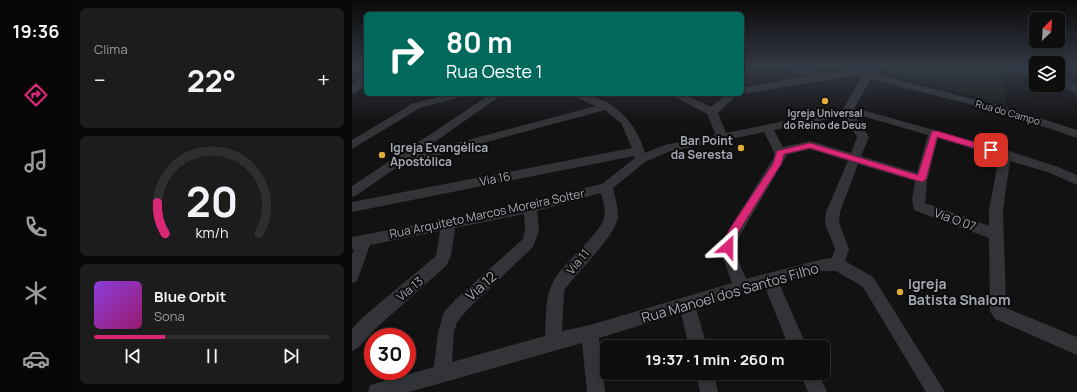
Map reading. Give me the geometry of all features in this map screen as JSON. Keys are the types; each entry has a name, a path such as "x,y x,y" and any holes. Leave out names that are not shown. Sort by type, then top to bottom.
{"street":[{"path":"744,91 774,85"},
{"path":"863,85 847,112 863,137 833,212 832,223 842,249 837,264 855,273 868,282 936,392"},
{"name":"Rua do Campo","path":"920,85 1004,110 1077,134"},
{"path":"352,145 407,110 428,101 451,96"},
{"path":"352,192 495,96"},
{"path":"581,96 605,107 622,118 640,154"},
{"path":"679,96 712,112 723,138"},
{"path":"712,112 731,96"},
{"path":"396,163 605,107"},
{"name":"Rua Arquiteto Marcos Moreira Solter","path":"358,242 530,208 606,187 615,181 640,154 847,112 862,113 934,133 1054,170 1077,180"},
{"path":"742,288 730,259 728,247 733,233 780,157 780,152 768,129"},
{"path":"780,152 810,145 922,179 934,133"},
{"name":"Via 16","path":"352,207 640,154"},
{"path":"1005,154 996,210 997,306 1001,314 1077,346"},
{"name":"Via O 07","path":"922,179 918,200 919,206 997,235"},
{"name":"Via 11","path":"553,342 556,293 559,285 604,231 611,219 606,187"},
{"name":"Via 12","path":"442,374 446,332 450,318 462,304 528,243 532,236 533,230 530,208"},
{"name":"Via 13","path":"352,342 369,323 441,261 444,256 448,225"},
{"path":"352,276 358,242"},
{"name":"Rua Manoel dos Santos Filho","path":"590,333 769,279 823,265 837,264"},
{"path":"769,279 795,340"},
{"path":"687,304 696,340"},
{"path":"377,392 553,342 590,333 596,392"},
{"path":"706,380 709,392"},
{"path":"813,380 818,392"}],"shaded area":[{"path":"928,85 1006,85 1005,104"}],"waterway":[{"path":"1067,85 1077,89"}],"place":[{"name":"Igreja Universal do Reino de Deus","path":"825,101"},
{"name":"Bar Point da Seresta","path":"741,148"},
{"name":"Igreja Evangélica Apostólica","path":"382,155"},
{"name":"Igreja Batista Shalom","path":"900,292"}],"route":[{"path":"728,247 733,233 777,164 780,157 780,152 810,145 922,179 934,133 991,150"}]}
